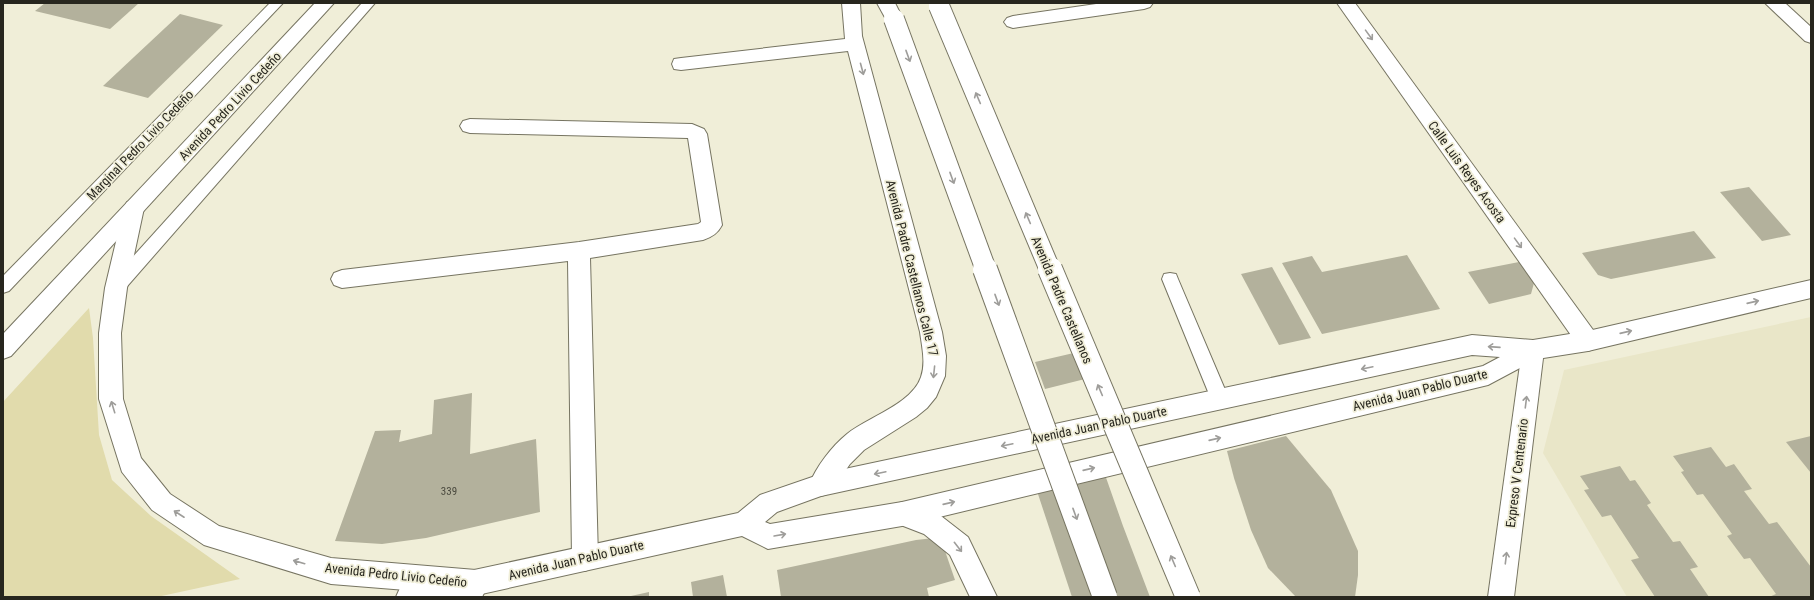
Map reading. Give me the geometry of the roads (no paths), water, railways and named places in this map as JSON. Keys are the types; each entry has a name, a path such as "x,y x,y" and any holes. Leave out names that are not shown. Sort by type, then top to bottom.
{"main road":[{"name":"Avenida Pedro Livio Cedeño","path":"3,349 325,3"},
{"name":"Avenida Padre Castellanos Calle 17","path":"821,485 855,442 910,409 925,395 933,379 935,359 930,332 853,36 851,3"},
{"path":"1013,22 1144,3"},
{"name":"Calle Luis Reyes Acosta","path":"1346,3 1588,341"},
{"path":"1774,3 1811,37"},
{"name":"Avenida Padre Castellanos","path":"938,4 1188,597"},
{"path":"890,11 1105,597"},
{"path":"681,64 856,44"},
{"path":"342,280 579,251 703,232 709,229 712,225 697,134 688,131 470,126"},
{"name":"Avenida Pedro Livio Cedeño","path":"134,208 116,288 110,333 111,399 131,464 162,502 213,536 331,571 472,590"},
{"path":"579,251 585,558"},
{"path":"1533,350 1588,341 1811,288"},
{"name":"Avenida Juan Pablo Duarte","path":"408,597 472,590 585,558 744,524 769,503 821,485 1472,345 1533,350"},
{"name":"Avenida Juan Pablo Duarte","path":"744,524 768,537 902,514 1488,375 1533,350"},
{"name":"Expreso V Centenario","path":"1501,597 1533,350"},
{"path":"902,514 932,525 959,546 984,597"}],"lane":[{"name":"Marginal Pedro Livio Cedeño","path":"3,286 277,3"},
{"path":"116,288 369,3"},
{"path":"1170,279 1220,399"}]}
